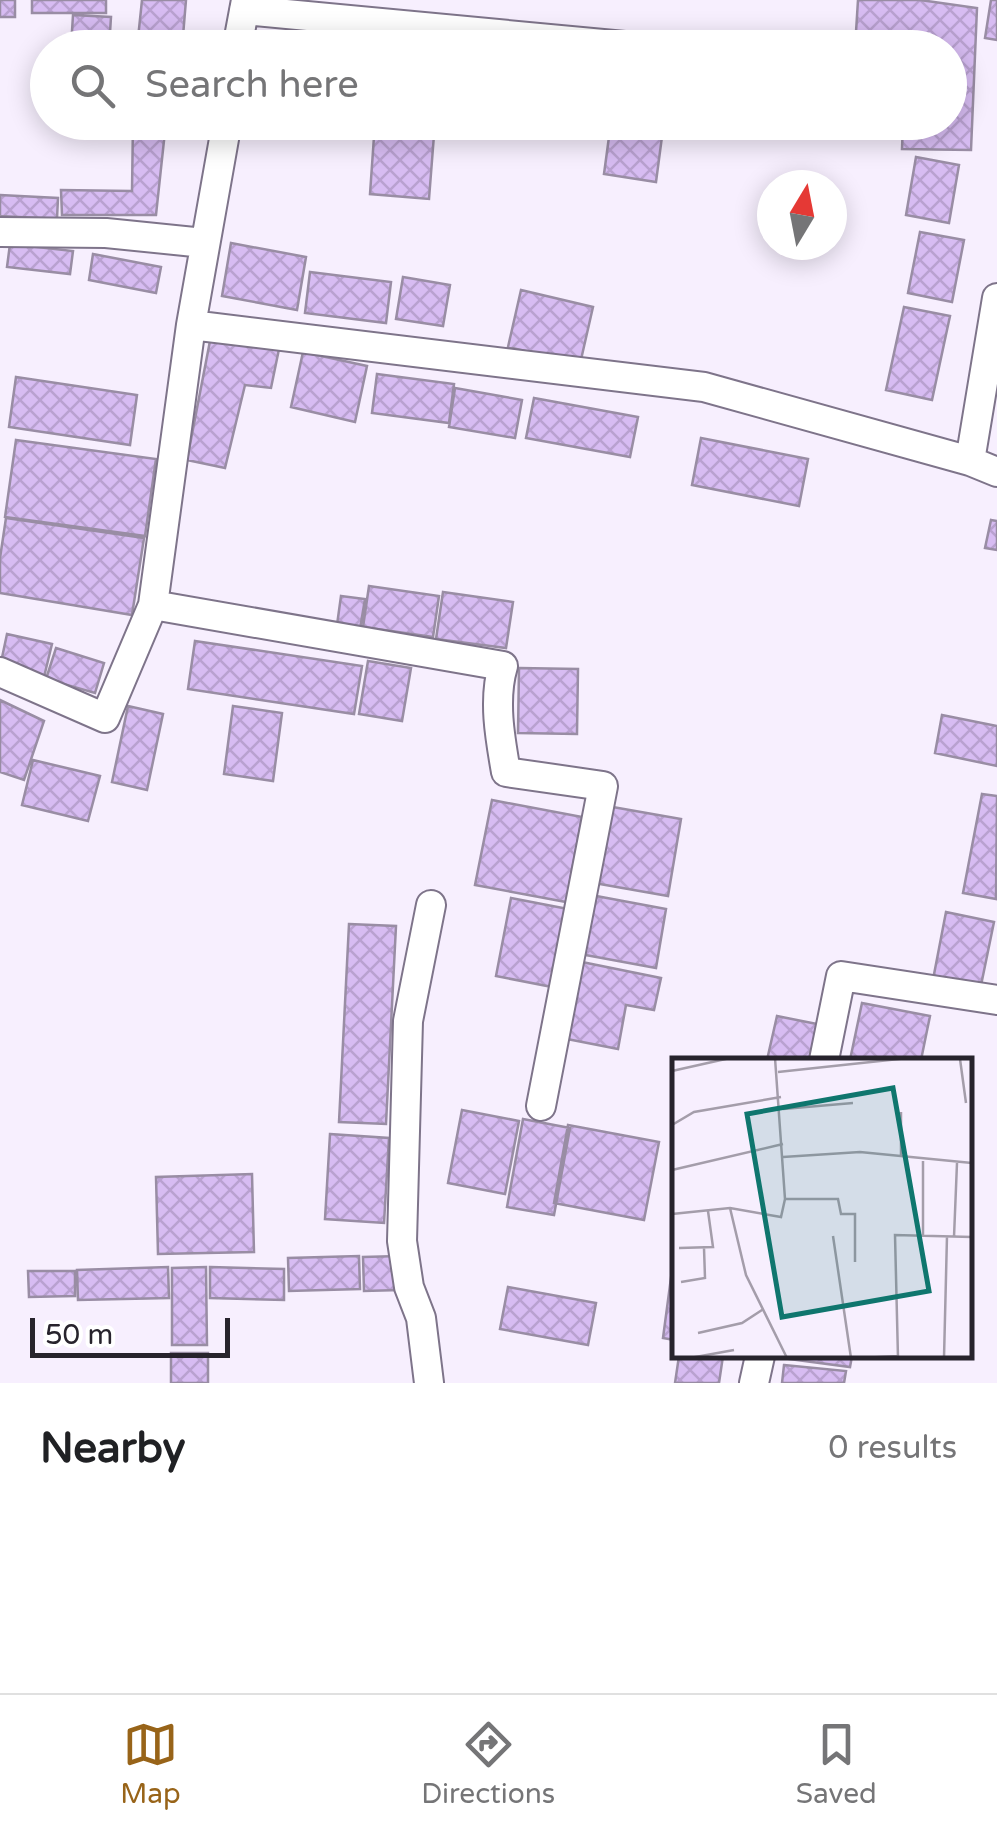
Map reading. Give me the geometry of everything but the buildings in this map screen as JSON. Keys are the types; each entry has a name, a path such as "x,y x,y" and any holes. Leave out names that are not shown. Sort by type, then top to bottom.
{"street":[{"path":"240,30 245,5 478,30"},
{"path":"0,672 105,718 153,605 191,325 224,140"},
{"path":"0,232 106,233 204,244"},
{"path":"970,461 997,298"},
{"path":"191,325 704,387 970,461 997,472"},
{"path":"153,605 503,666 499,680 500,737 506,772 602,786 541,1106"},
{"path":"429,1383 421,1318 409,1287 402,1241 408,1020 431,906"},
{"path":"824,1058 841,976 997,1000"},
{"path":"754,1383 760,1358"}]}
